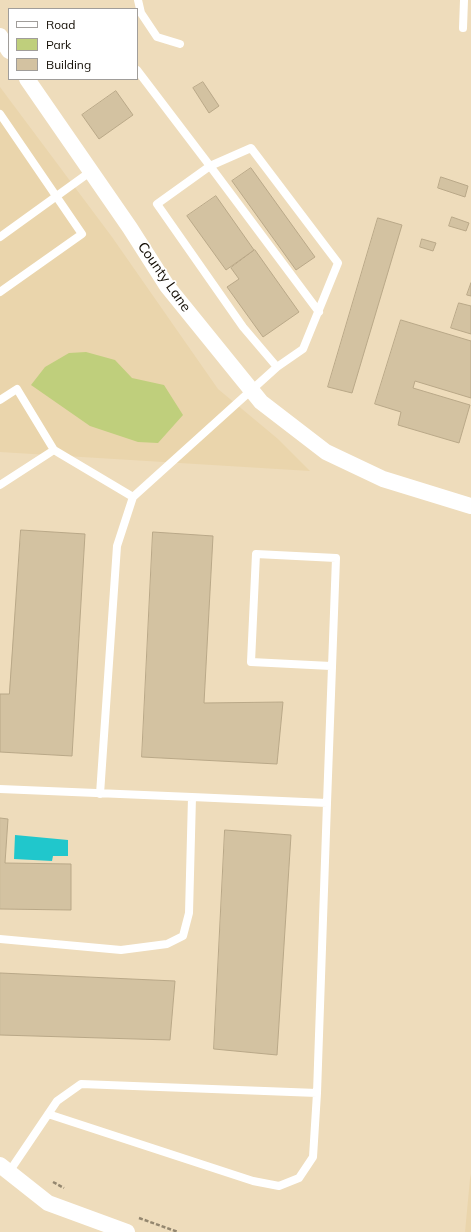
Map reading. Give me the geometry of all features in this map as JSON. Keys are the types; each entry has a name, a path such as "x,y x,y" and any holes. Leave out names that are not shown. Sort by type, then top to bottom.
{"street":[{"path":"0,36 8,49"},
{"name":"County Lane","path":"28,80 130,228 167,286 261,402 326,452 383,479 471,506"},
{"path":"5,1168 48,1203 127,1232"}],"lane":[{"path":"138,0 141,13 157,37 180,44"},
{"path":"463,28 464,0"},
{"path":"138,71 319,312"},
{"path":"0,114 82,234 0,292"},
{"path":"100,794 116,546 133,497 277,367 303,349 338,263 251,148 210,166 156,204 243,327 277,367"},
{"path":"0,237 90,172"},
{"path":"0,400 17,389 54,450 133,497"},
{"path":"0,485 54,450"},
{"path":"48,1114 253,1181 279,1186 298,1178 313,1157 317,1093 336,558 256,554 251,662 331,666"},
{"path":"0,789 327,803"},
{"path":"0,939 121,950 167,944 183,936 189,913 192,797"},
{"path":"5,1168 57,1101 81,1084 317,1093"}],"path":[{"path":"49,1181 70,1191"},
{"path":"134,1217 178,1232"}],"shaded area":[{"path":"0,87 112,237 218,389 278,439 310,471 0,452"},
{"path":"471,1174 471,1232 465,1232 470,1179"}],"green space":[{"path":"86,352 115,360 132,378 164,385 183,415 158,443 138,442 90,426 31,385 45,367 69,353"}],"water":[{"path":"15,835 68,840 68,856 53,856 52,861 14,859"}],"building":[{"path":"203,82 219,106 209,113 193,88"},
{"path":"116,91 133,115 99,139 82,115"},
{"path":"251,168 315,257 296,270 232,181"},
{"path":"441,177 468,186 465,197 438,188"},
{"path":"216,196 254,250 226,270 187,216"},
{"path":"452,217 469,223 466,231 449,226"},
{"path":"378,218 402,225 352,393 328,387"},
{"path":"422,239 436,243 433,251 420,247"},
{"path":"255,250 299,312 263,337 227,287 239,279 231,268"},
{"path":"471,283 471,296 467,295"},
{"path":"459,303 471,306 471,334 451,328"},
{"path":"401,320 471,341 471,398 415,381 413,388 470,405 459,443 398,425 401,412 375,404"},
{"path":"21,530 85,534 72,756 0,752 0,694 9,694"},
{"path":"153,532 213,536 204,703 283,702 277,764 142,757"},
{"path":"0,818 8,819 5,863 71,864 71,910 0,909"},
{"path":"225,830 291,835 277,1055 214,1049"},
{"path":"0,973 175,981 170,1040 0,1035"}]}
